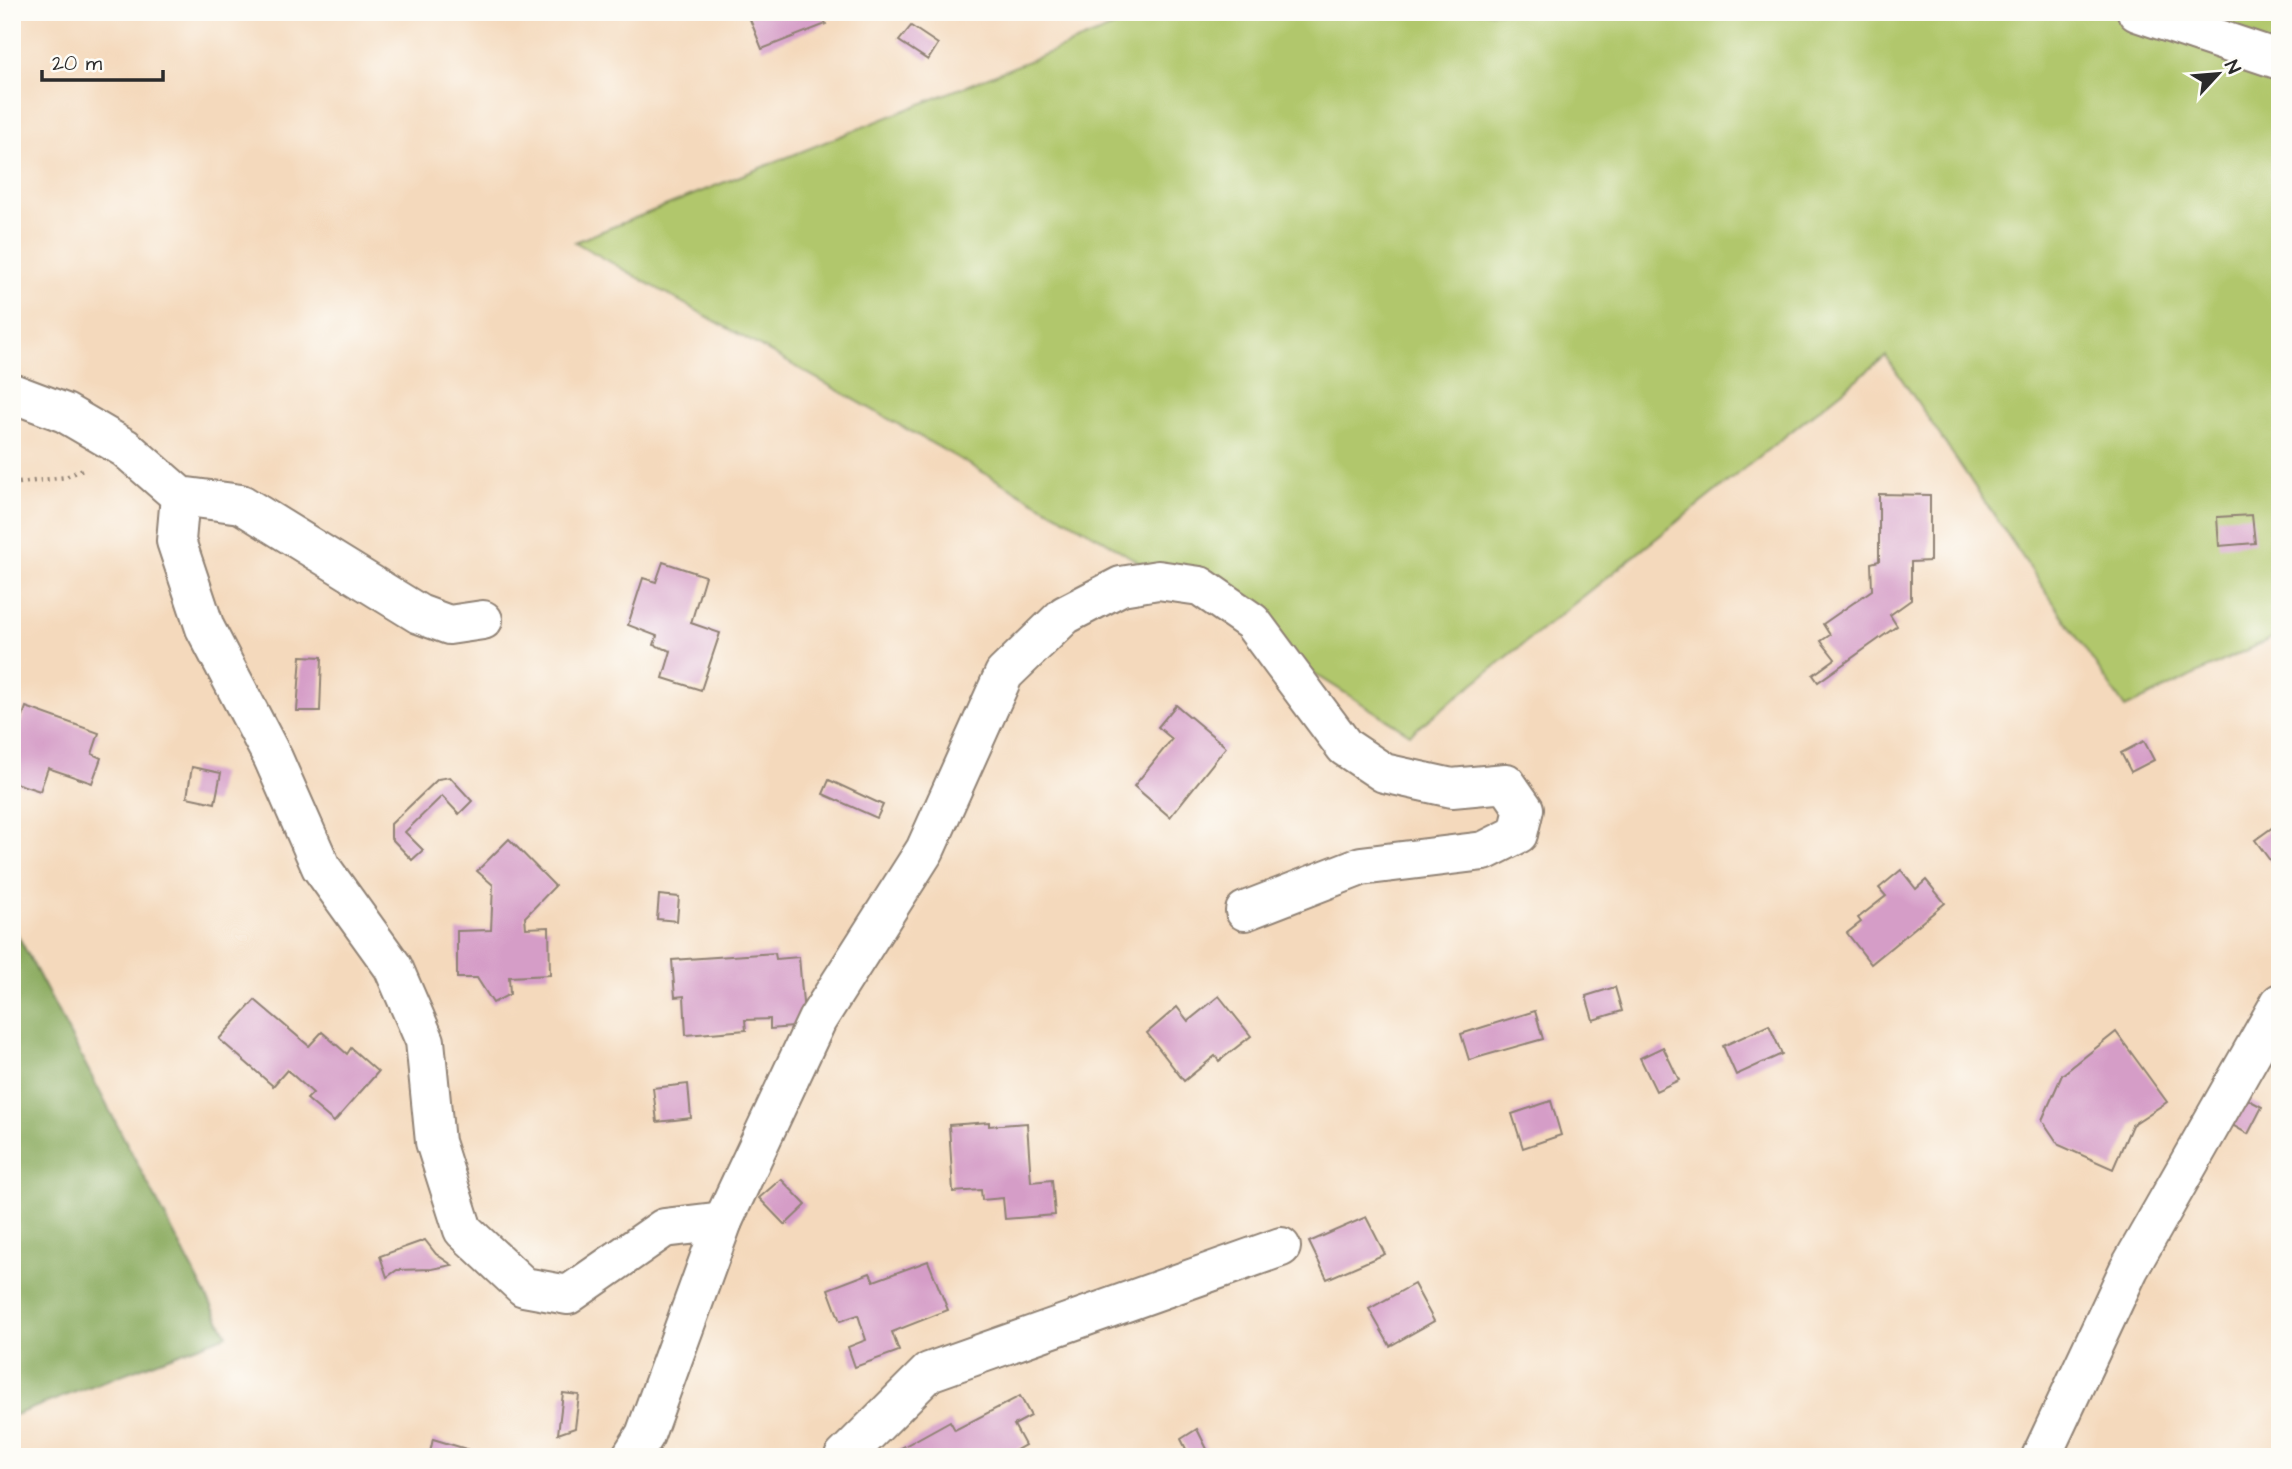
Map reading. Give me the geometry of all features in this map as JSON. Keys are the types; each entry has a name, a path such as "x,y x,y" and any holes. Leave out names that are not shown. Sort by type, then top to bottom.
{"street":[{"path":"2137,12 2280,60"},
{"path":"12,393 65,413 125,448 180,496 241,504 419,614 449,625 484,620"},
{"path":"180,496 176,541 205,628 273,758 321,867 393,967 425,1041 435,1142 463,1230 524,1287 568,1294 664,1228 723,1221"},
{"path":"631,1457 645,1435 723,1221 817,1020 925,850 1004,674 1065,615 1121,586 1158,580 1200,586 1252,622 1345,747 1384,773 1452,788 1506,783 1524,809 1518,834 1484,851 1360,866 1245,911"},
{"path":"2041,1457 2129,1269 2280,1003"},
{"path":"844,1457 929,1372 1281,1247"}],"path":[{"path":"12,484 66,477 125,448"}],"green space":[{"path":"1151,12 2280,12 2280,634 2125,708 1886,356 1410,734 1105,541 575,242"},
{"path":"12,924 227,1335 12,1416"}],"building":[{"path":"747,12 821,12 826,24 762,49"},
{"path":"911,26 938,44 928,60 899,41"},
{"path":"1879,494 1930,495 1930,561 1911,562 1911,600 1890,615 1897,626 1818,682 1813,675 1835,659 1821,641 1830,635 1823,624 1872,590 1871,563 1879,561"},
{"path":"2252,515 2255,543 2219,546 2217,517"},
{"path":"663,562 705,576 691,623 720,633 701,690 663,678 671,651 654,645 657,636 628,625 643,578 656,582"},
{"path":"301,656 322,657 320,711 297,711"},
{"path":"1176,705 1226,747 1170,817 1134,786 1172,739 1158,727"},
{"path":"26,707 99,733 92,754 101,758 92,783 48,768 40,791 12,782 12,770 18,752 12,749"},
{"path":"2144,741 2154,760 2131,772 2121,753"},
{"path":"192,767 221,773 215,803 187,797"},
{"path":"450,777 472,801 459,814 442,796 405,832 423,850 412,860 391,838 391,824 438,779"},
{"path":"829,780 883,805 877,818 823,794"},
{"path":"2280,822 2280,874 2255,840"},
{"path":"509,839 555,886 525,917 526,928 549,927 550,975 509,977 510,994 493,1003 477,978 457,978 457,931 491,930 493,885 477,871"},
{"path":"1901,870 1916,889 1926,880 1945,903 1871,964 1847,933 1861,922 1858,918 1886,896 1879,888"},
{"path":"659,895 679,897 677,921 657,919"},
{"path":"775,953 776,959 799,957 805,1026 770,1029 770,1019 745,1020 746,1030 686,1035 684,996 675,997 672,960"},
{"path":"1615,987 1622,1011 1593,1020 1586,996"},
{"path":"1219,996 1251,1036 1219,1061 1215,1056 1184,1081 1147,1033 1177,1007 1188,1021"},
{"path":"255,1000 309,1046 322,1032 347,1054 351,1048 378,1072 334,1122 307,1099 313,1093 287,1070 273,1086 219,1039"},
{"path":"1535,1011 1543,1039 1469,1060 1461,1034"},
{"path":"1769,1025 1782,1054 1736,1075 1723,1046"},
{"path":"2116,1032 2167,1102 2132,1125 2113,1169 2059,1145 2042,1120 2062,1075"},
{"path":"1663,1047 1679,1080 1656,1091 1640,1058"},
{"path":"688,1084 691,1118 657,1122 653,1088"},
{"path":"2243,1097 2262,1107 2248,1134 2229,1123"},
{"path":"1551,1101 1561,1135 1523,1148 1512,1114"},
{"path":"989,1122 989,1126 1027,1123 1031,1182 1052,1180 1055,1215 1005,1219 1003,1198 982,1200 981,1190 953,1192 949,1125"},
{"path":"781,1179 806,1205 785,1225 759,1198"},
{"path":"1366,1217 1385,1254 1327,1279 1309,1242"},
{"path":"425,1240 436,1254 452,1265 432,1269 397,1270 387,1277 380,1256"},
{"path":"928,1261 948,1310 892,1332 899,1351 855,1367 848,1347 866,1340 858,1315 840,1321 828,1289 870,1273 874,1281"},
{"path":"1414,1284 1434,1321 1390,1346 1369,1309"},
{"path":"563,1393 579,1395 575,1428 558,1434"},
{"path":"1020,1396 1031,1416 1014,1425 1025,1445 1004,1457 899,1457 896,1451 950,1421 955,1430"},
{"path":"1197,1429 1211,1457 1190,1457 1181,1439"},
{"path":"433,1439 483,1454 483,1457 429,1457"}]}
